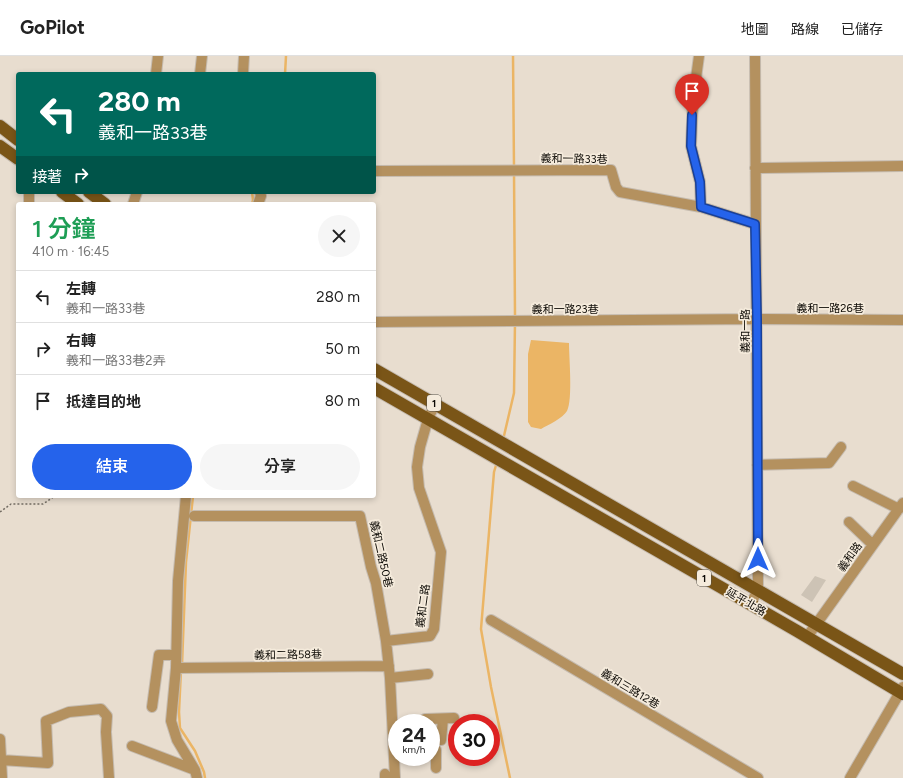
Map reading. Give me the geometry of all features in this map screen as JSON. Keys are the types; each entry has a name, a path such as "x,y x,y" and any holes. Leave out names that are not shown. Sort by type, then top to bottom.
{"main road":[{"path":"0,126 16,138"},
{"path":"0,146 16,158"},
{"path":"65,194 75,202"},
{"path":"92,194 102,202"},
{"name":"1","path":"376,370 435,404"},
{"name":"1","path":"376,389 428,419"},
{"name":"延平北路","path":"435,404 903,674"},
{"name":"延平北路","path":"428,419 902,691"}],"street":[{"path":"156,72 158,56"},
{"path":"200,72 202,56"},
{"path":"243,72 244,56"},
{"path":"699,56 693,100 691,146 700,182 701,207"},
{"name":"義和一路","path":"750,605 758,590 754,56"},
{"path":"755,168 903,166"},
{"name":"義和一路33巷","path":"376,171 611,170 616,186 620,192 701,207 755,224"},
{"name":"義和一路26巷","path":"757,319 903,320"},
{"name":"義和一路23巷","path":"376,322 757,319"},
{"name":"義和二路","path":"386,641 430,636 434,629 441,552 419,488 417,467 420,447 428,419 435,404"},
{"path":"757,465 830,463 841,447"},
{"path":"854,486 901,506"},
{"path":"186,498 178,581 176,655 180,668 171,721 177,740 196,774"},
{"name":"義和路","path":"807,637 901,506"},
{"name":"義和二路50巷","path":"194,516 360,516 376,583 386,641"},
{"path":"849,522 873,545"},
{"name":"義和三路12巷","path":"491,620 758,778"},
{"path":"386,641 393,714"},
{"path":"152,707 159,655 176,655"},
{"name":"義和二路58巷","path":"180,668 389,666"},
{"path":"390,678 428,674"},
{"path":"850,778 902,691"},
{"path":"1,760 48,763 46,721 69,712 101,709 107,716 106,732 109,778"},
{"path":"440,740 443,719 448,719"},
{"path":"0,739 2,778"},
{"path":"132,746 196,774"},
{"path":"388,777 391,766"}],"path":[{"path":"0,512 11,504 42,504 52,498"}],"shaded area":[{"path":"531,340 569,343 569,405 565,414 541,429 531,427 528,422 528,354"}],"building":[{"path":"815,576 826,580 812,602 801,595"}],"waterway":[{"path":"285,72 286,56"},
{"path":"513,56 514,167"},
{"path":"514,172 515,317"},
{"path":"252,194 252,202"},
{"path":"503,440 514,393 515,322"},
{"path":"497,462 494,472 481,629 491,687 510,778"},
{"path":"182,665 186,562 193,498"},
{"path":"181,670 179,712 180,728 195,751 205,778"}],"route":[{"path":"692,115 691,146 700,182 701,207 755,224 758,559"}]}
